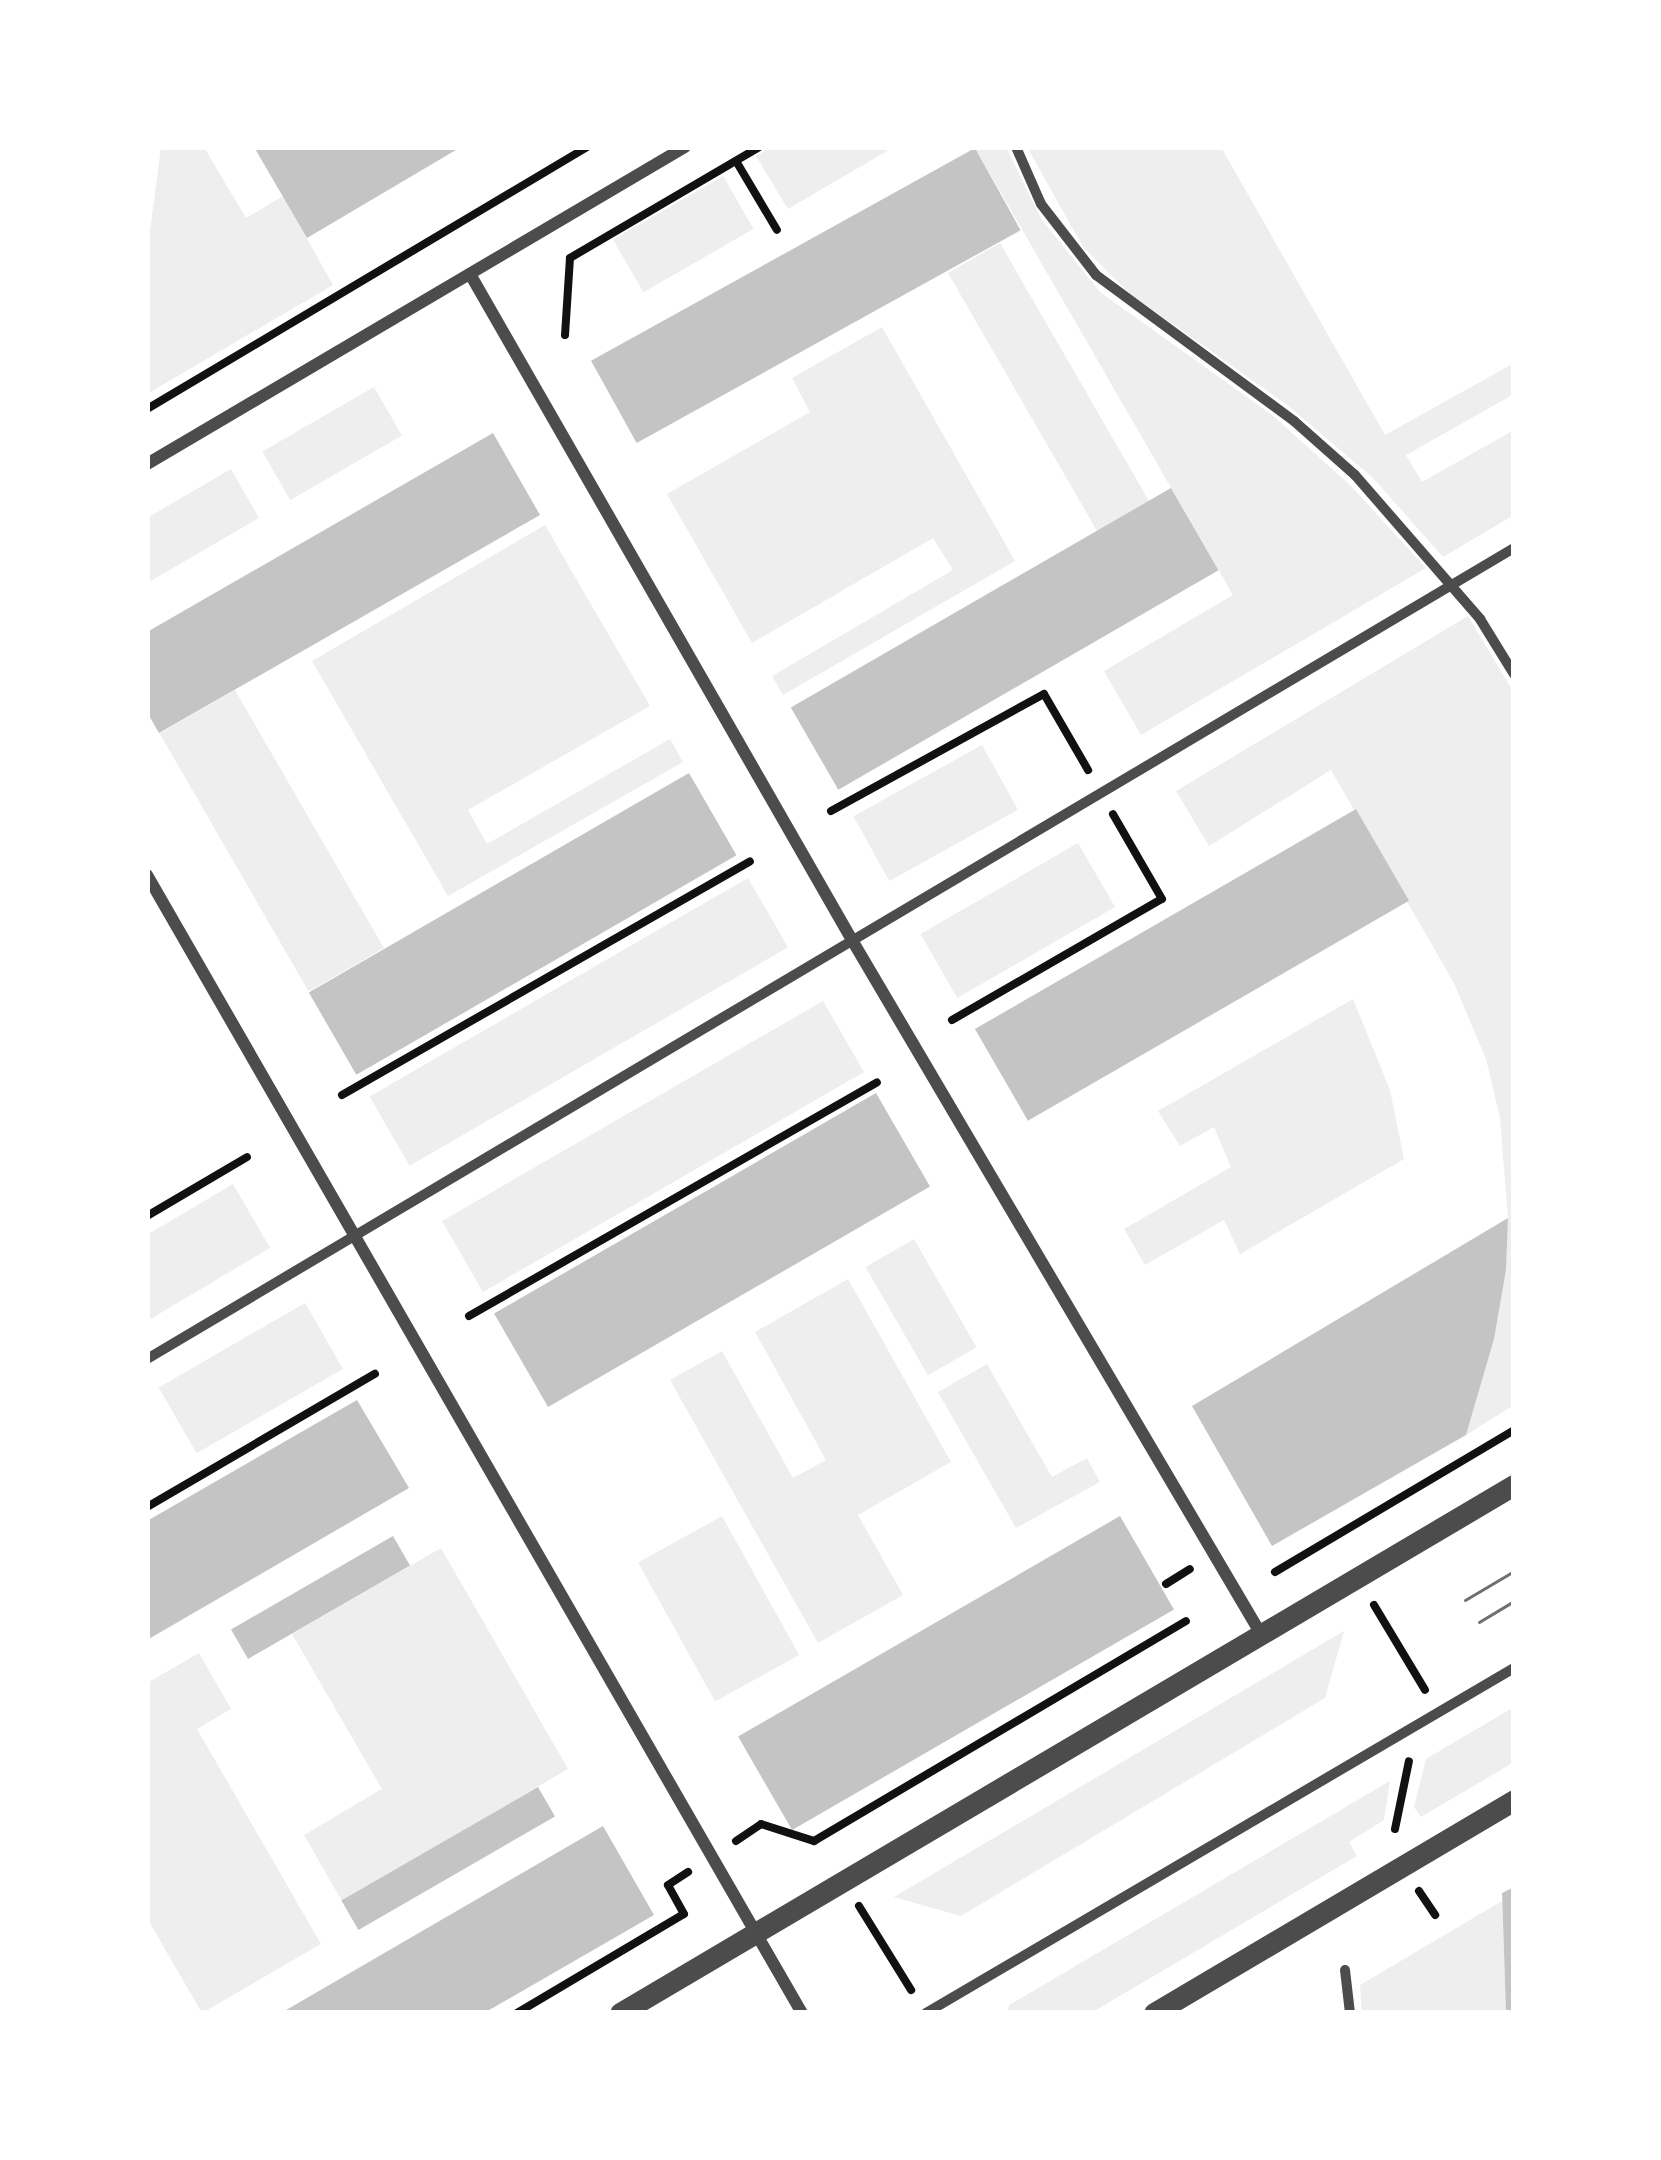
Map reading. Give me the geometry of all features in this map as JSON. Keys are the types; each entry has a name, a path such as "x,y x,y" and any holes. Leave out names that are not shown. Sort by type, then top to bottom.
{"street":[{"path":"147,464 685,147"},
{"path":"1016,147 1041,204 1096,275 1294,421 1355,475 1451,585 1514,674"},
{"path":"470,274 851,940 1261,1634"},
{"path":"147,1359 1514,548"},
{"path":"147,875 802,2013"},
{"path":"620,2013 1514,1485"},
{"path":"926,2013 1514,1668"},
{"path":"1154,2013 1514,1800"},
{"path":"1345,1970 1350,2013"}],"path":[{"path":"147,409 587,147"},
{"path":"565,335 570,259 759,147"},
{"path":"736,161 777,230"},
{"path":"342,1096 750,861"},
{"path":"469,1316 877,1082"},
{"path":"147,1216 247,1157"},
{"path":"147,1507 375,1374"},
{"path":"1276,1572 1514,1430"},
{"path":"1333,1538 1438,1712"},
{"path":"814,1841 1186,1622"},
{"path":"518,2013 684,1914 668,1885 760,1824 814,1841 914,1995"}],"shaded area":[{"path":"161,147 204,147 246,218 283,196 333,285 147,394 147,254"},
{"path":"771,147 894,147 788,209 756,156"},
{"path":"1006,147 1042,220 1100,292 1272,415 1349,484 1426,568 1141,735 1104,671 1233,595 975,148"},
{"path":"1027,147 1221,147 1385,435 1514,363 1514,394 1406,455 1422,482 1514,430 1514,515 1443,557 1372,477 1287,405 1129,293 1083,247"},
{"path":"723,176 754,229 644,292 613,240"},
{"path":"1000,243 1150,502 1098,532 948,273"},
{"path":"882,327 1015,561 783,695 772,676 953,570 933,538 752,643 667,494 810,412 792,378"},
{"path":"374,387 402,435 290,500 262,451"},
{"path":"231,469 259,518 147,583 147,518"},
{"path":"545,525 650,706 468,810 487,844 670,739 683,762 448,896 312,661"},
{"path":"1468,616 1514,693 1514,1405 1466,1435 1494,1339 1506,1270 1508,1218 1500,1118 1486,1059 1454,983 1331,770 1209,846 1176,791"},
{"path":"235,690 384,948 309,992 160,734"},
{"path":"982,745 1018,810 889,881 853,816"},
{"path":"1078,843 1115,907 957,998 920,934"},
{"path":"748,878 788,947 410,1166 370,1096"},
{"path":"1353,999 1390,1090 1404,1159 1240,1254 1224,1220 1145,1265 1124,1229 1231,1167 1214,1127 1180,1146 1158,1111"},
{"path":"823,1001 864,1072 483,1292 442,1221"},
{"path":"233,1184 270,1248 147,1321 147,1235"},
{"path":"914,1239 976,1347 928,1375 866,1267"},
{"path":"848,1279 951,1462 858,1515 903,1595 818,1643 670,1380 722,1351 793,1478 826,1460 755,1332"},
{"path":"305,1303 343,1369 197,1453 159,1388"},
{"path":"987,1364 1052,1477 1087,1458 1100,1482 1016,1528 938,1392"},
{"path":"722,1516 799,1655 715,1702 638,1563"},
{"path":"441,1548 568,1769 342,1901 304,1835 382,1789 292,1634"},
{"path":"1344,1631 1325,1698 961,1916 894,1897"},
{"path":"199,1653 231,1709 197,1729 321,1944 202,2013 147,1918 147,1683"},
{"path":"1514,1707 1514,1762 1421,1817 1414,1807 1426,1759"},
{"path":"1390,1781 1384,1820 1349,1842 1357,1856 1091,2013 1007,2013 1009,2005"},
{"path":"1502,1901 1506,2013 1362,2013 1360,1985"}],"building":[{"path":"254,147 461,147 307,238"},
{"path":"975,148 1021,230 637,443 591,361"},
{"path":"493,433 540,515 159,733 147,712 147,632"},
{"path":"1171,488 1218,570 838,790 791,708"},
{"path":"689,773 736,855 356,1075 309,992"},
{"path":"1356,809 1409,901 1028,1121 975,1029"},
{"path":"876,1093 930,1187 548,1407 494,1314"},
{"path":"1508,1218 1506,1270 1494,1339 1466,1435 1272,1546 1192,1406"},
{"path":"357,1400 409,1488 147,1640 147,1521"},
{"path":"1120,1516 1174,1610 792,1830 738,1736"},
{"path":"393,1536 410,1565 248,1659 231,1630"},
{"path":"538,1787 555,1816 358,1930 341,1900"},
{"path":"603,1826 654,1915 484,2013 281,2013"},
{"path":"1514,1887 1514,2013 1506,2013 1502,1893"}],"tram line":[{"path":"1465,1600 1514,1571"},
{"path":"1479,1622 1514,1601"}]}
